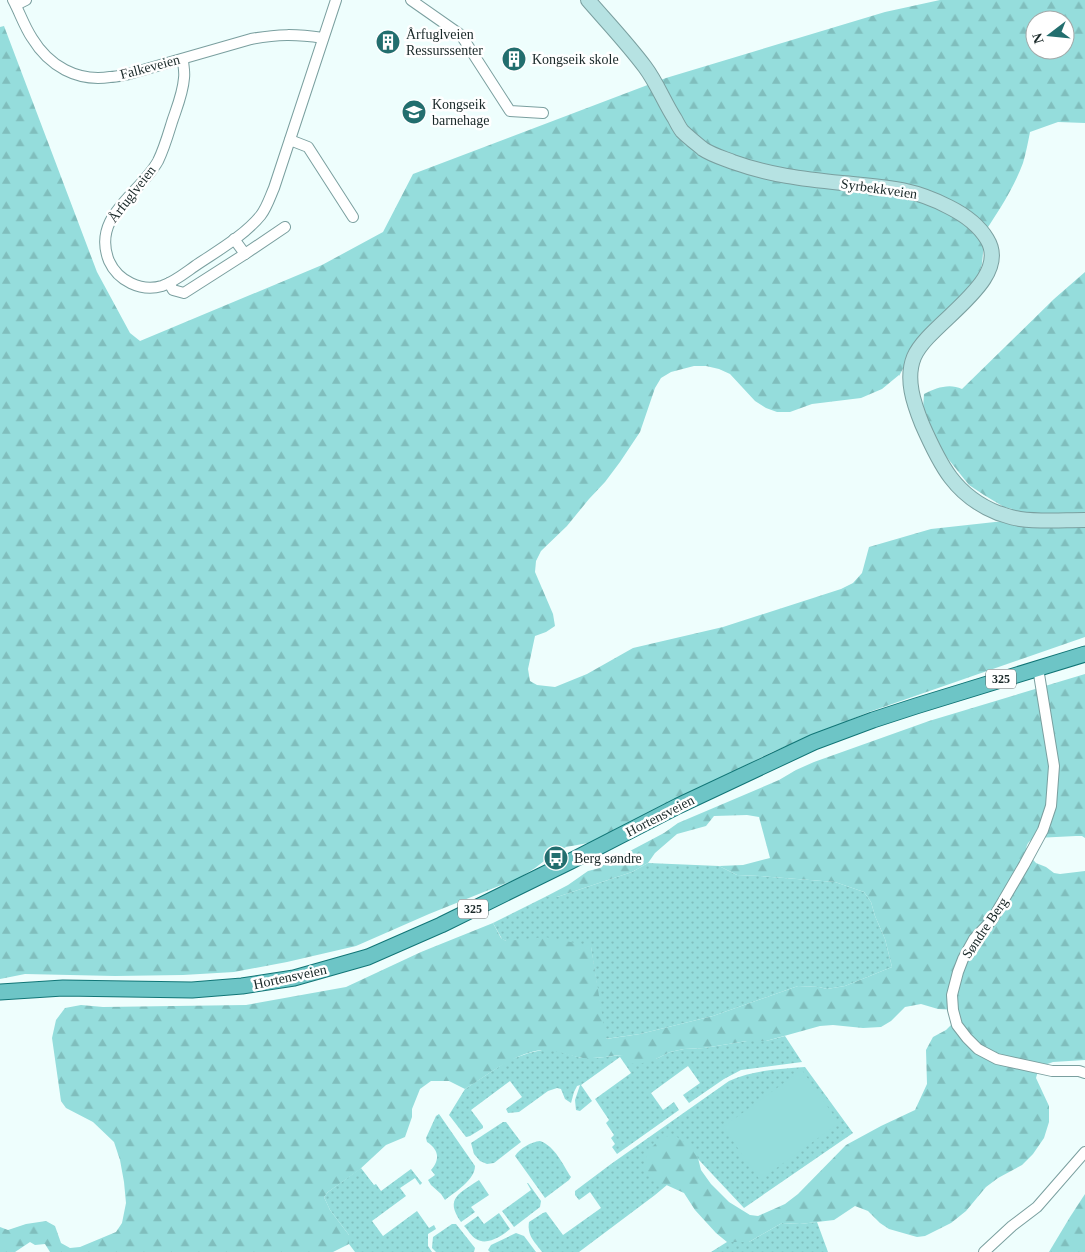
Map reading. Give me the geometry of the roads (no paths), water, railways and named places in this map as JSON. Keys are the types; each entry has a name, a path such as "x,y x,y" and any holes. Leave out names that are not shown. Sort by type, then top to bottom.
{"main road":[{"name":"Syrbekkveien","path":"588,0 645,67 682,130 703,149 748,167 783,176 883,186 913,192 935,199 973,221 989,242 992,260 985,279 923,342 915,356 910,373 910,382 917,411 937,456 956,484 973,500 984,507 1019,519 1085,520"},
{"name":"Hortensveien","path":"0,992 63,988 192,990 242,986 294,978 368,957 441,925 678,806 814,742 890,714 1085,654"}],"street":[{"path":"14,3 26,0"},
{"name":"Årfuglveien","path":"183,59 183,86 163,149 157,162 144,180 109,221 106,232 105,243 109,261 115,271 125,281 136,286 150,288 169,283 249,228 264,211 274,188 336,0"},
{"path":"411,0 460,35 510,111 543,113"},
{"name":"Falkeveien","path":"14,3 37,46 56,66 69,72 90,77 109,78 137,72 267,36 296,34 323,38"},
{"path":"290,140 308,147 353,217"},
{"name":"Årfuglveien","path":"169,283 173,290 184,293 285,227"},
{"path":"234,238 245,254"},
{"name":"Søndre Berg","path":"1038,668 1054,766 1051,806 1043,830 1020,873 992,920 974,939 963,959 952,995 953,1010 957,1025 967,1038 978,1049 997,1059 1052,1070 1085,1073"},
{"path":"984,1252 1012,1226 1037,1207 1085,1152"}],"place":[{"name":"Årfuglveien Ressurssenter","path":"388,42"},
{"name":"Kongseik skole","path":"514,59"},
{"name":"Kongseik barnehage","path":"414,112"},
{"name":"Berg søndre","path":"556,858"}]}
